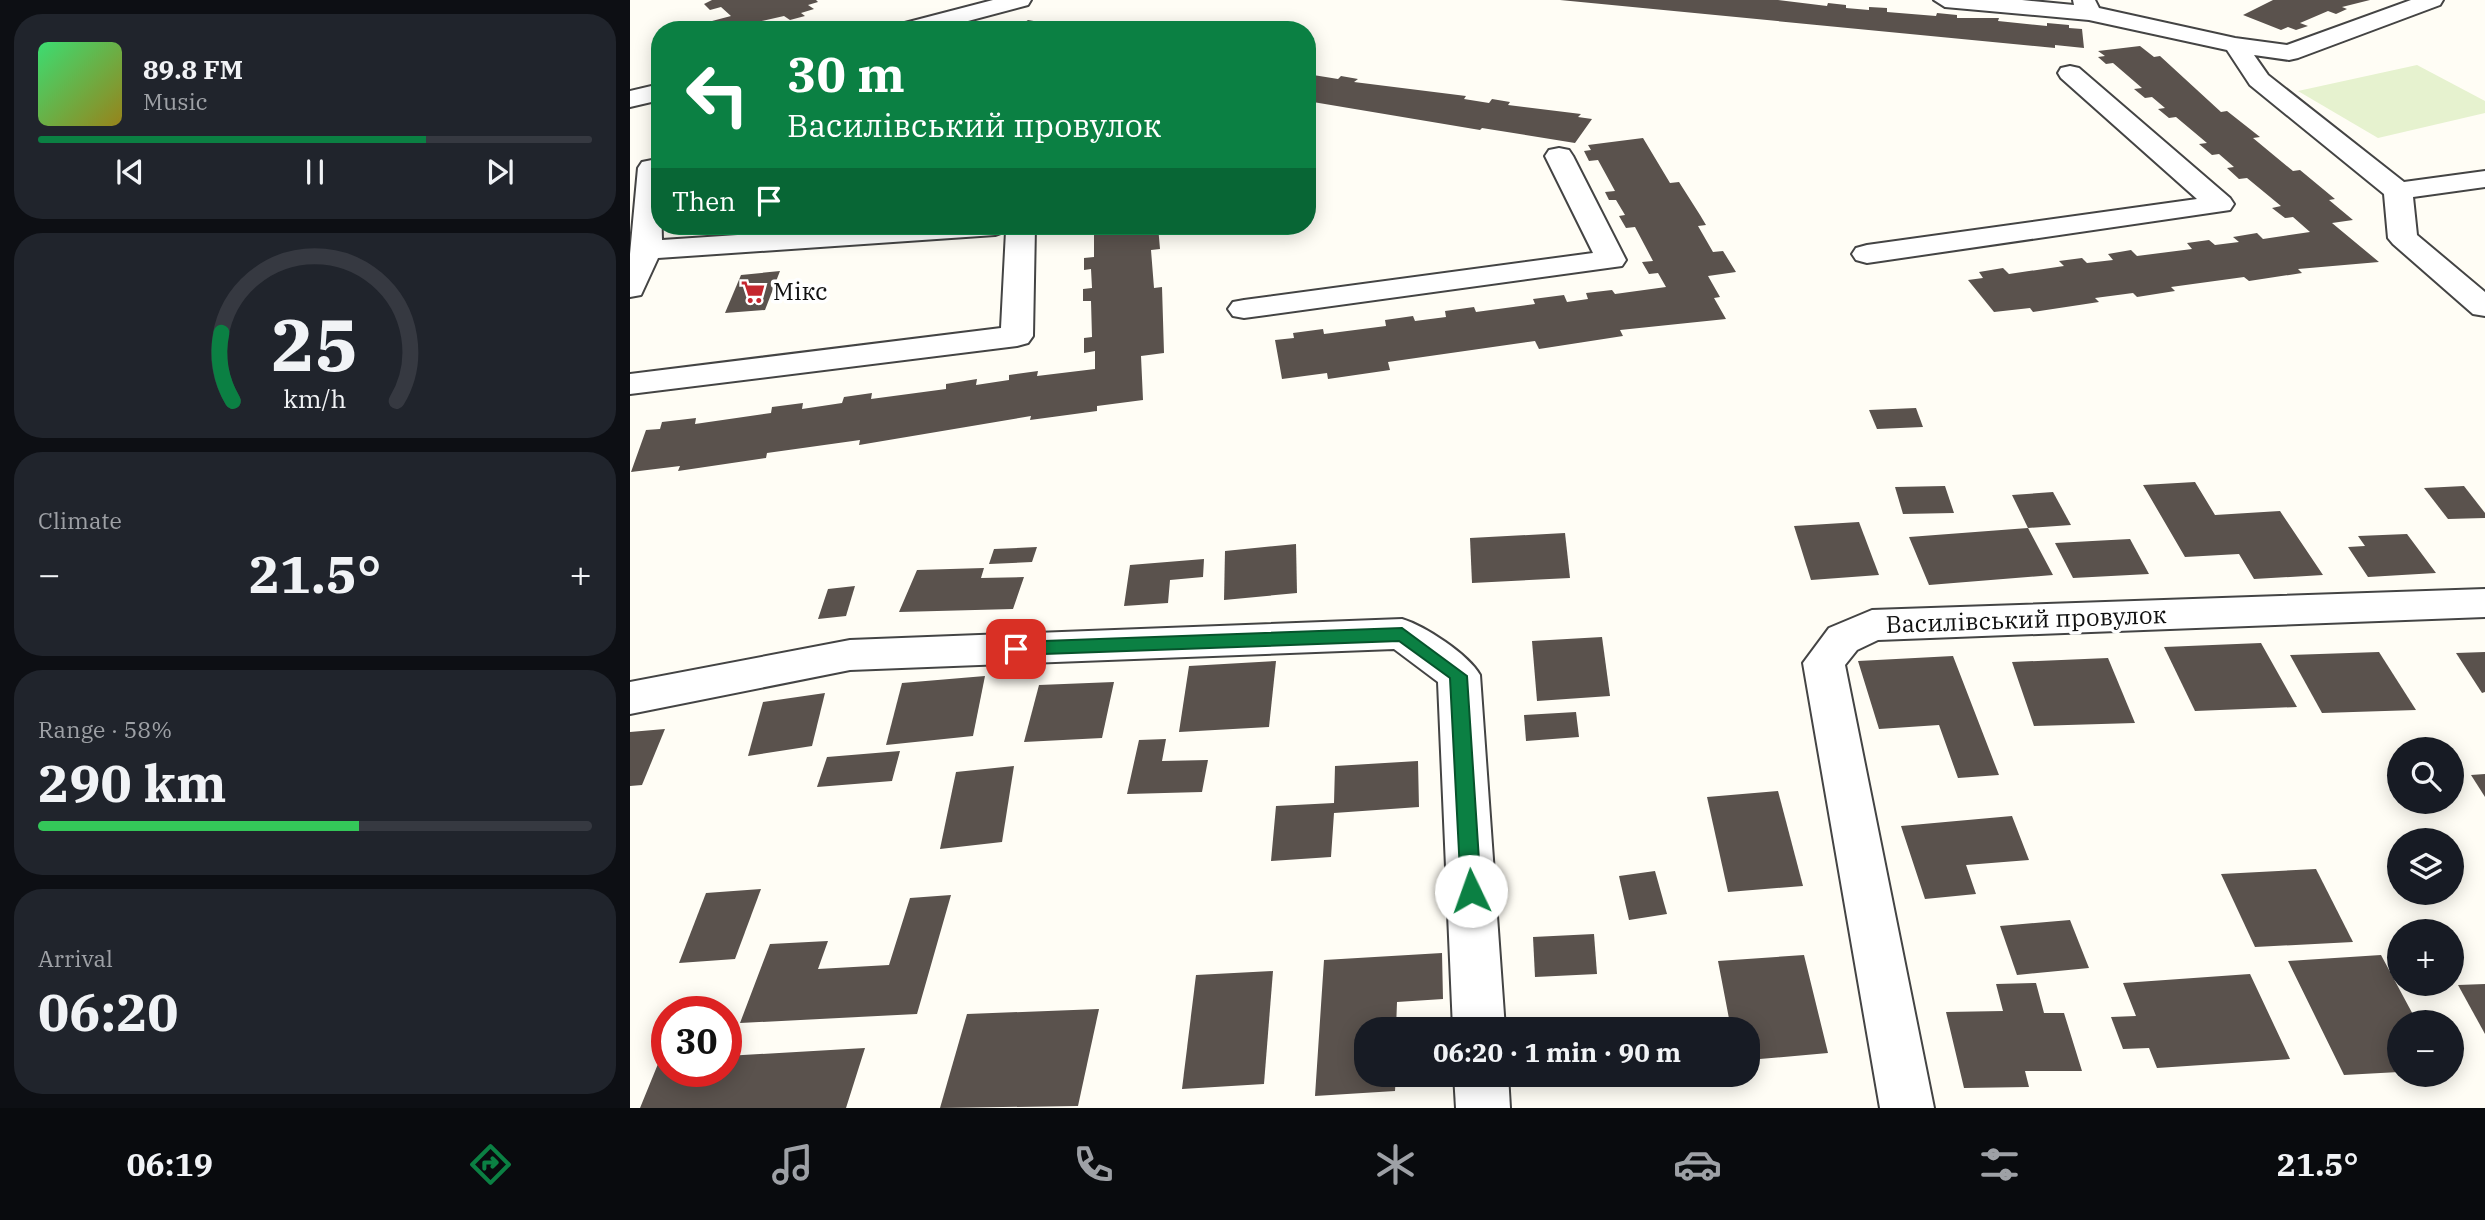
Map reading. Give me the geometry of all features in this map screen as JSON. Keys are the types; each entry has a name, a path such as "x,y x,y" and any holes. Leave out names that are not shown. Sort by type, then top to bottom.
{"street":[{"path":"940,21 1020,0"},
{"path":"1945,0 2087,6 2235,45 2289,53 2432,0"},
{"path":"2235,45 2259,80 2398,191 2403,238 2484,307"},
{"path":"1867,254 2220,204 2070,73"},
{"path":"630,99 651,94"},
{"path":"1244,309 1611,260 1559,156"},
{"path":"630,288 647,250 643,167"},
{"path":"2398,191 2485,179"},
{"path":"647,250 864,235"},
{"path":"630,384 1017,336 1021,235"},
{"name":"Василівський провулок","path":"1907,1108 1824,663 1843,639 1872,625 2485,603"},
{"path":"630,698 850,655 1402,634 1459,676 1478,1017"},
{"path":"1482,1087 1483,1108"}],"green space":[{"path":"2417,65 2485,101 2485,113 2378,138 2298,91"}],"building":[{"path":"712,0 818,2 808,5 814,9 801,13 805,16 790,20 784,16 762,21 712,21 731,16 721,7 710,10 704,4"},
{"path":"1560,0 1778,0 1827,6 1828,3 1869,10 1869,7 1887,8 1887,12 1957,15 1957,18 1999,18 1998,21 2047,26 2047,23 2069,25 2069,28 2082,29 2084,48 2055,45 2055,48"},
{"path":"2273,0 2370,0 2342,7 2347,9 2336,14 2328,11 2300,23 2308,26 2296,30 2288,27 2281,30 2243,15"},
{"path":"2140,46 2154,57 2160,56 2221,112 2227,111 2260,137 2253,138 2293,171 2300,170 2335,199 2329,200 2353,220 2332,223 2379,262 2298,269 2302,273 2249,281 2244,277 2171,287 2175,291 2137,297 2133,293 2095,298 2099,302 2033,312 2030,308 1994,312 1968,280 1983,278 1979,272 2003,268 2009,274 2064,266 2059,261 2082,258 2087,263 2113,260 2108,254 2131,250 2137,256 2192,249 2187,243 2209,240 2215,245 2239,242 2233,237 2257,233 2263,239 2310,232 2293,217 2285,218 2272,208 2281,206 2247,178 2239,179 2227,168 2234,167 2219,154 2212,155 2199,144 2207,143 2176,117 2169,118 2158,109 2165,108 2152,97 2145,98 2134,89 2142,88 2113,63 2106,64 2098,57 2105,56 2098,51"},
{"path":"1316,75 1338,79 1341,76 1358,79 1354,82 1466,96 1464,99 1489,103 1492,99 1510,102 1508,105 1581,114 1578,117 1592,119 1575,143 1482,128 1480,130 1316,103"},
{"path":"1643,138 1670,183 1679,182 1700,215 1706,225 1698,226 1713,252 1723,251 1736,272 1708,276 1720,297 1714,298 1726,319 1620,330 1623,336 1539,349 1535,341 1388,362 1390,370 1328,379 1327,373 1282,379 1275,340 1294,338 1293,333 1323,329 1324,334 1386,326 1385,320 1413,316 1415,321 1446,317 1445,311 1474,307 1476,312 1535,304 1533,299 1564,295 1567,302 1588,299 1586,293 1612,290 1615,294 1666,287 1658,273 1649,274 1642,262 1653,261 1635,227 1626,228 1619,216 1625,215 1616,200 1609,200 1605,192 1615,191 1598,160 1589,161 1584,151 1591,150 1588,145"},
{"path":"1094,235 1159,235 1160,249 1151,250 1154,288 1162,287 1164,353 1141,356 1143,400 1097,406 1097,411 1030,420 1031,416 859,445 860,440 767,453 766,458 678,471 680,466 631,472 646,430 660,429 662,422 696,418 695,424 771,413 772,407 803,403 802,409 842,403 844,397 872,393 871,399 946,389 946,384 977,379 976,385 1009,380 1009,375 1038,371 1037,376 1095,369 1095,351 1084,353 1084,338 1092,337 1091,301 1083,301 1083,289 1092,288 1091,269 1084,270 1084,258 1094,257"},
{"name":"Мікс","path":"780,271 765,310 725,313 741,275"},
{"path":"1916,408 1923,427 1877,429 1869,410"},
{"path":"2195,482 2215,515 2280,511 2323,575 2254,579 2239,554 2185,557 2143,485"},
{"path":"1945,486 1954,513 1903,514 1895,487"},
{"path":"2464,486 2485,513 2485,518 2448,519 2424,488"},
{"path":"2053,492 2071,525 2028,528 2012,495"},
{"path":"1859,522 1879,575 1811,580 1794,526"},
{"path":"2028,528 2053,575 1929,585 1909,537"},
{"path":"1565,533 1570,578 1472,583 1470,538"},
{"path":"2407,534 2436,573 2368,577 2348,547 2365,546 2358,536"},
{"path":"2130,539 2149,574 2073,578 2055,543"},
{"path":"1296,544 1297,593 1224,600 1225,551"},
{"path":"1037,547 1032,562 989,564 994,549"},
{"path":"1204,559 1203,577 1170,580 1168,603 1124,606 1130,565"},
{"path":"984,568 981,578 1024,577 1013,609 899,612 917,570"},
{"path":"855,586 846,616 818,619 828,589"},
{"path":"1602,637 1610,696 1537,701 1532,641"},
{"path":"2261,643 2297,707 2195,711 2164,647"},
{"path":"2379,652 2416,710 2322,713 2290,655"},
{"path":"2485,652 2485,692 2482,693 2456,653"},
{"path":"1953,656 1999,775 1958,778 1939,725 1879,729 1858,661"},
{"path":"2108,658 2135,723 2034,726 2012,662"},
{"path":"1276,661 1269,727 1179,732 1189,666"},
{"path":"985,676 973,736 886,745 902,683"},
{"path":"1114,682 1102,738 1024,742 1039,685"},
{"path":"825,693 812,746 748,756 763,702"},
{"path":"1576,712 1579,737 1526,741 1524,715"},
{"path":"665,729 642,785 630,786 630,732"},
{"path":"1166,739 1162,761 1208,760 1202,792 1127,794 1139,740"},
{"path":"900,751 892,781 817,787 827,757"},
{"path":"1418,761 1419,807 1334,813 1331,857 1271,861 1276,806 1334,803 1335,766"},
{"path":"1014,766 1002,842 940,849 956,772"},
{"path":"2485,774 2485,797 2471,775"},
{"path":"1778,791 1803,886 1728,892 1707,797"},
{"path":"2012,816 2029,860 1966,865 1976,894 1925,899 1901,826"},
{"path":"2316,869 2353,942 2255,947 2221,874"},
{"path":"1655,871 1667,914 1629,920 1619,876"},
{"path":"761,889 735,959 679,963 706,893"},
{"path":"951,895 917,1014 742,1023 770,944 828,941 818,969 889,965 910,898"},
{"path":"2070,920 2089,968 2017,975 2000,926"},
{"path":"1594,934 1597,974 1535,977 1533,937"},
{"path":"1442,953 1443,999 1397,1002 1396,1017 1354,1017 1354,1087 1395,1087 1395,1091 1315,1096 1324,960"},
{"path":"1804,955 1828,1053 1760,1059 1760,1017 1729,1017 1718,961"},
{"path":"2381,955 2387,966 2387,996 2403,996 2411,1010 2387,1010 2387,1073 2344,1075 2288,961"},
{"path":"1273,971 1264,1084 1182,1089 1196,975"},
{"path":"2250,974 2290,1059 2157,1068 2149,1048 2123,1049 2111,1017 2136,1016 2123,983"},
{"path":"2036,983 2044,1013 2064,1013 2082,1071 2025,1071 2029,1087 1964,1088 1946,1012 2003,1011 1996,984"},
{"path":"2485,984 2485,1034 2464,996 2464,985"},
{"path":"1099,1009 1078,1106 940,1108 967,1014"},
{"path":"865,1048 846,1108 640,1108 651,1081 651,1087 742,1087 742,1055"}],"place":[{"name":"Мікс","path":"753,292"}],"route":[{"path":"1016,649 1402,634 1459,676 1471,891"}]}
